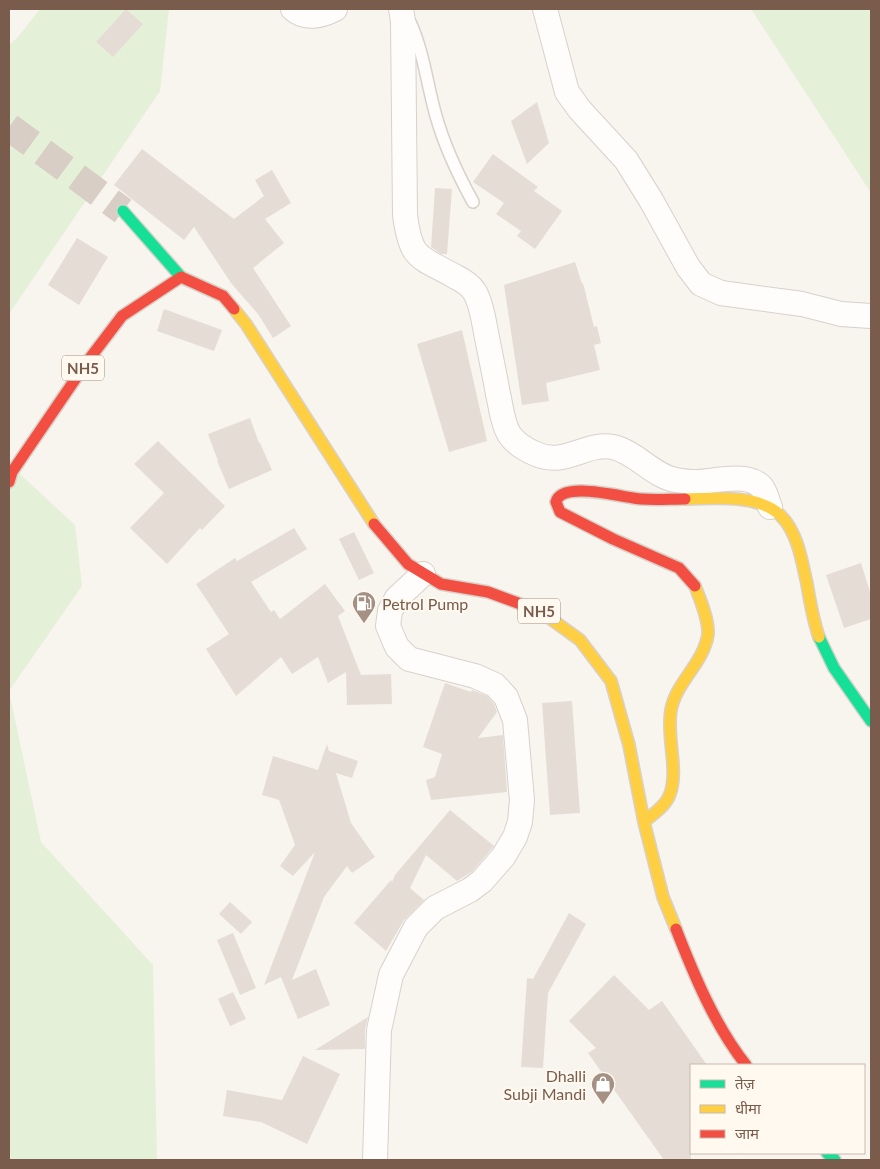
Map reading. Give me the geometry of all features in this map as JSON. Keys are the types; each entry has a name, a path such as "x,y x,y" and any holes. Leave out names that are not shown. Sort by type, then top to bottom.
{"main road":[{"path":"123,211 182,277"},
{"name":"NH5","path":"9,482 12,472 47,419 122,316 182,277 223,296 246,324 374,522 408,564 441,584 488,592 540,612 580,640 611,680 629,745 644,822 663,897 695,977 734,1050 745,1064"},
{"path":"644,822 662,806 670,795 673,778 670,733 671,709 680,688 703,651 708,633 704,612 695,586 679,568 560,512 555,501 563,493 571,491 589,492 635,499 748,501 770,507 782,518 798,546 811,611 821,642 832,665 871,721"}],"street":[{"path":"293,9 299,14 312,16 336,9"},
{"path":"402,9 405,215 408,235 413,249 423,260 460,279 474,290 482,312 502,415 508,432 516,443 548,459 562,458 594,448 612,447 626,452 673,480 695,482 745,479 759,484 766,494 770,507"},
{"path":"545,9 567,92 580,110 626,160 651,200 688,267 701,284 721,294 802,304 840,314 871,316"},
{"path":"375,1160 379,1030 392,976 416,927 435,908 470,890 482,881 503,857 515,838 520,822 522,800 515,720 506,697 494,685 475,676 409,659 397,647 388,626 390,611 396,598 424,574"}],"lane":[{"path":"402,9 414,32 436,116 452,163 472,202"}],"green space":[{"path":"40,9 169,9 160,91 9,314 9,45 18,37"},
{"path":"751,9 871,9 871,193"},
{"path":"9,464 75,525 82,586 9,691"},
{"path":"9,691 41,842 153,965 157,1160 9,1160"}],"building":[{"path":"126,9 143,24 113,57 96,42"},
{"path":"537,102 549,143 527,164 511,121"},
{"path":"142,149 234,219 264,196 255,180 272,170 291,203 265,219 284,243 253,268 291,326 273,338 258,314 231,283 194,227 184,240 114,185"},
{"path":"493,154 538,187 534,191 562,211 535,249 517,236 521,231 496,214 504,203 473,182"},
{"path":"435,188 452,189 447,254 441,254 431,247"},
{"path":"77,238 108,257 79,305 48,285"},
{"path":"575,262 583,283 594,327 597,326 601,343 594,345 600,370 546,383 549,401 522,405 504,285"},
{"path":"164,309 222,330 214,351 157,331"},
{"path":"462,330 487,441 449,452 417,344"},
{"path":"250,418 272,470 229,489 208,434"},
{"path":"158,441 225,506 202,530 200,528 167,564 130,528 164,493 134,464"},
{"path":"294,528 307,549 251,582 271,612 274,610 280,619 325,584 345,611 338,616 361,675 391,674 392,704 347,705 346,672 328,683 318,657 292,674 281,657 236,696 206,649 229,634 196,584 235,558 237,561"},
{"path":"354,532 374,573 359,580 339,539"},
{"path":"861,563 871,595 871,619 844,628 826,575"},
{"path":"445,683 487,696 494,704 497,712 478,738 503,735 507,792 431,800 426,780 435,777 442,754 423,747"},
{"path":"572,701 580,813 550,815 542,703"},
{"path":"327,744 329,751 358,761 352,778 336,773 351,823 375,857 352,873 347,866 324,897 292,980 316,969 330,1005 298,1019 281,977 264,985 315,852 293,876 280,866 295,845 279,800 262,795 273,756 318,770"},
{"path":"450,810 494,846 473,871 457,881 426,855 410,888 424,900 404,920 386,951 354,923 391,880 392,882 395,875"},
{"path":"230,902 252,922 241,934 219,914"},
{"path":"569,913 586,924 548,993 543,1068 521,1067 527,978 533,979"},
{"path":"233,933 256,988 240,995 217,940"},
{"path":"614,975 649,1010 662,1001 706,1064 690,1064 691,1160 664,1160 588,1053 596,1048 569,1021"},
{"path":"233,992 246,1019 230,1026 218,999"},
{"path":"368,1017 365,1029 365,1049 315,1050"},
{"path":"303,1056 340,1074 307,1144 261,1122 223,1116 227,1090 282,1100"}],"tunnel":[{"path":"9,127 123,211"}],"traffic: fast":[{"path":"123,211 181,277"},
{"path":"819,637 834,668 871,721"},
{"path":"828,1154 835,1160"}],"traffic: slow":[{"path":"234,309 246,324 374,524"},
{"path":"685,499 722,498 749,501 772,509 781,516 792,531 799,548 813,618 819,637"},
{"path":"644,822 662,806 670,794 673,774 670,731 671,710 678,690 701,654 708,634 706,616 695,586"},
{"path":"526,606 540,611 580,640 611,681 629,745 644,822 663,897 676,929"}],"traffic: jam":[{"path":"9,482 12,472 87,362 122,316 181,277 223,296 234,309"},
{"path":"685,499 641,499 581,491 569,492 561,496 556,502 560,512 613,539 679,568 695,586"},
{"path":"374,524 408,564 441,584 488,592 526,606"},
{"path":"676,929 715,1017 745,1064"}],"place":[{"name":"Petrol Pump","path":"364,624"},
{"name":"Dhalli Subji Mandi","path":"603,1105"}]}
